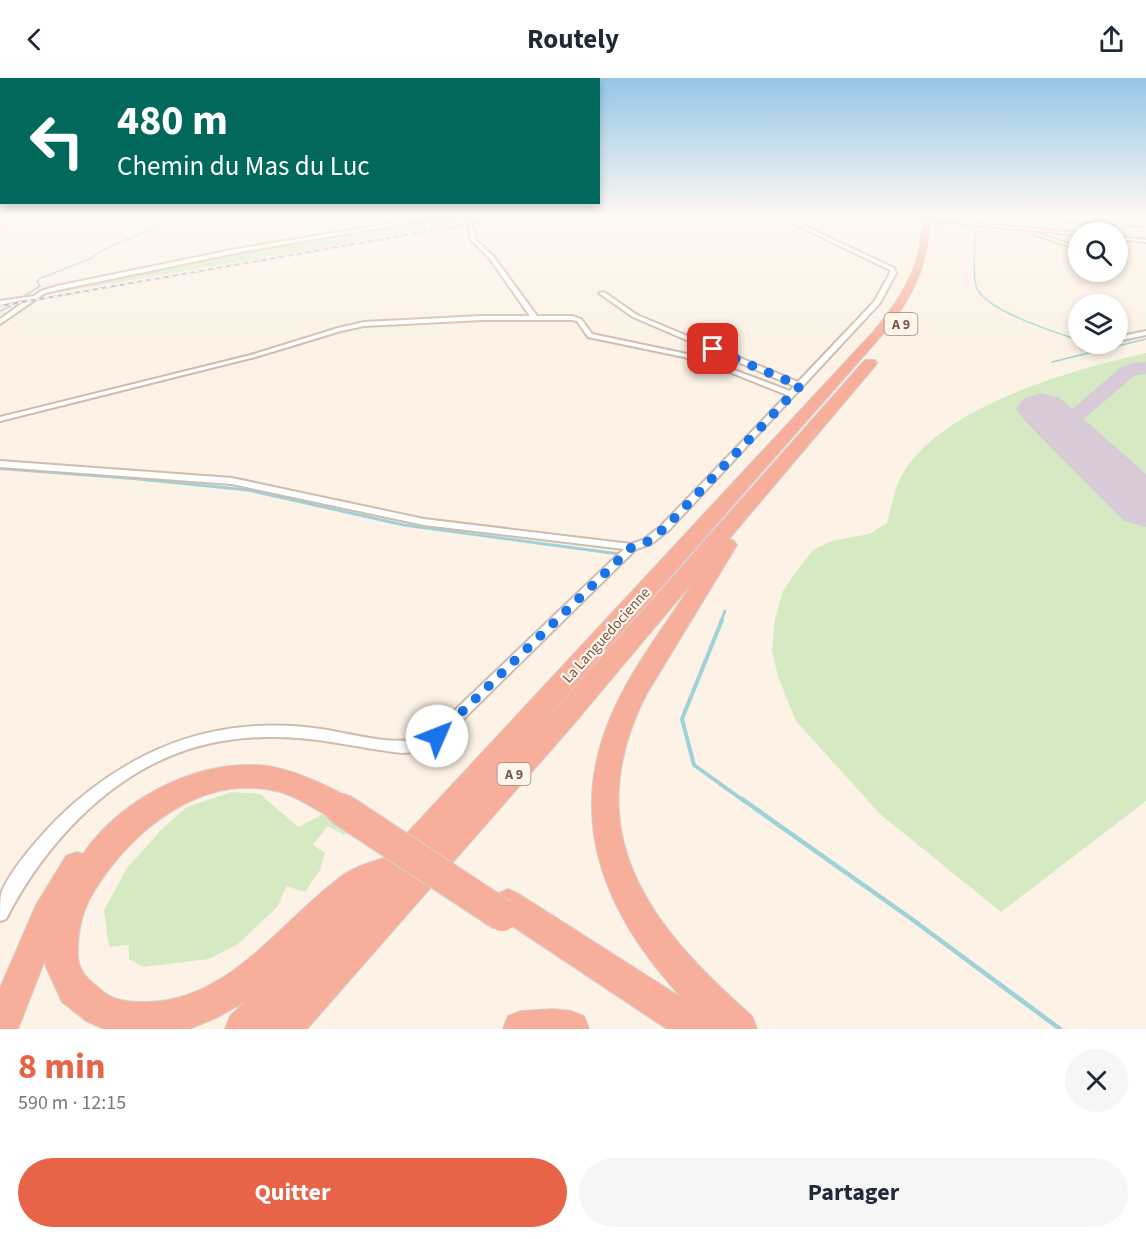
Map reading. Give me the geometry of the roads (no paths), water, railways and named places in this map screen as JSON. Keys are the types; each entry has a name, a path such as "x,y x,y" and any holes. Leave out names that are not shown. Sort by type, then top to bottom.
{"highway":[{"name":"La Languedocienne","path":"243,1029 395,868 875,338 905,298 921,260"},
{"name":"La Languedocienne","path":"283,1029 477,817 856,380 907,316 926,278 927,260"},
{"path":"739,515 735,535 704,580 627,710 609,757 604,798 608,842 629,903 671,964 708,1002 739,1029"},
{"path":"0,1029 30,955 58,895 99,839 134,808 156,794 195,776 230,766 250,765 267,766 289,772 345,805 505,910 698,1029"},
{"path":"345,805 285,782 257,776 224,778 191,788 137,818 96,859 75,892 61,940 64,969 69,986 83,1001 105,1012 127,1018 164,1018 198,1008 236,988 274,960 356,884 395,868"},
{"path":"505,910 674,1029"},
{"path":"520,1029 553,1027 571,1029"}],"street":[{"path":"0,322 43,292 190,260"},
{"path":"494,260 534,317"},
{"path":"0,464 232,481 424,522 632,547 647,542 665,528 869,313 893,273 888,266 875,260"},
{"path":"602,293 635,316 796,390"},
{"path":"0,303 36,296"},
{"path":"0,418 253,356 340,328 364,324 534,317 579,320 590,336 703,360 796,390"},
{"path":"1128,337 1146,333"},
{"path":"0,913 10,890 27,865 68,820 117,781 167,752 217,736 273,731 402,747 415,746 437,736 632,547"}],"waterway":[{"path":"23,297 40,286 37,281 41,278 86,260"},
{"path":"974,260 976,286 981,295 1005,312 1068,337"},
{"path":"0,311 11,306"},
{"path":"1052,362 1146,339"},
{"path":"0,469 155,481"},
{"path":"139,479 155,481"},
{"path":"155,481 160,481"},
{"path":"155,481 248,490 404,525 619,554"},
{"path":"721,621 725,611"},
{"path":"722,620 682,719 694,765 744,801"},
{"path":"742,799 913,920 1060,1029"}],"railway":[{"path":"0,306 261,260"}]}
